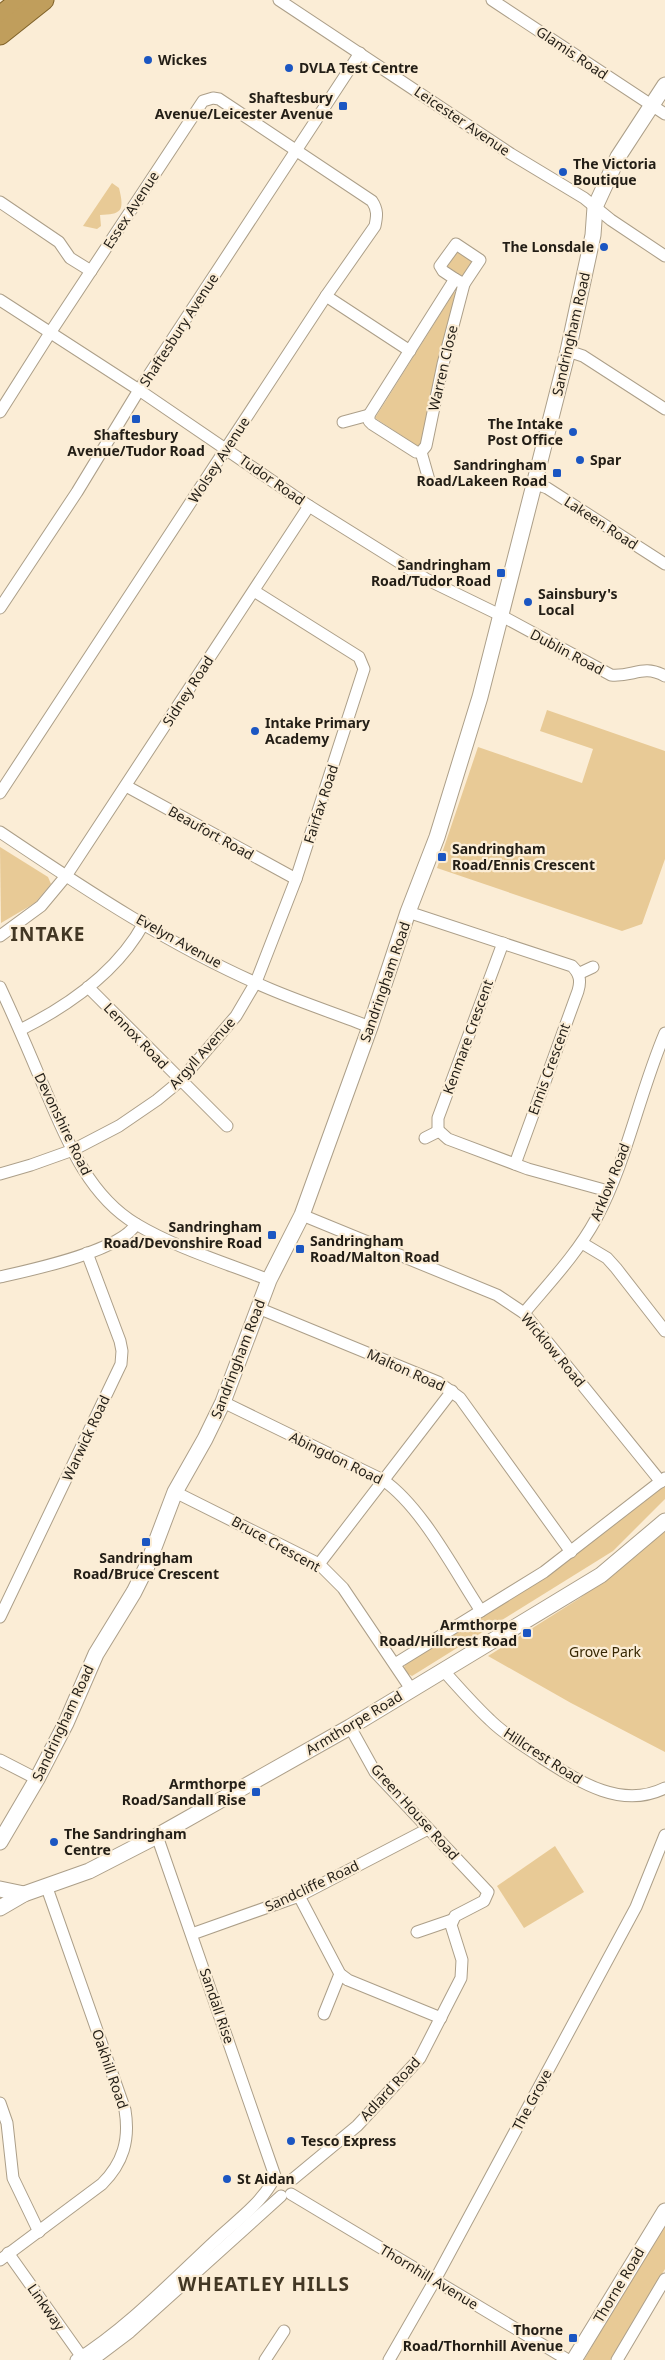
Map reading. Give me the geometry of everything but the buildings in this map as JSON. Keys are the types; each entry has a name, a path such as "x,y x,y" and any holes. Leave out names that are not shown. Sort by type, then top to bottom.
{"highway":[{"path":"1,27 20,0"},
{"path":"1,27 44,0"}],"street":[{"name":"Leicester Avenue","path":"279,0 595,207 665,256"},
{"name":"Glamis Road","path":"492,0 665,114"},
{"name":"Shaftesbury Avenue","path":"0,608 77,492 139,390 360,53"},
{"name":"Sandringham Road","path":"0,1842 37,1779 66,1723 96,1654 134,1592 147,1566 175,1492 205,1439 223,1402 269,1280 302,1215 370,1027 408,912 440,828 480,697 500,615 536,484 568,351 592,235 595,207 618,157 665,85"},
{"name":"Essex Avenue","path":"0,412 203,101 213,98 219,99 298,150"},
{"name":"Wolsey Avenue","path":"0,793 326,296 375,226 376,207 372,201 298,150"},
{"path":"0,202 59,242 70,258 91,271"},
{"name":"Warren Close","path":"369,415 410,351 460,281 426,446 422,452"},
{"path":"326,296 410,351"},
{"name":"Tudor Road","path":"0,300 139,390 309,506 426,579 500,615"},
{"path":"568,351 583,356 665,410"},
{"path":"343,422 369,415 368,421 372,424 416,452 422,452 429,480"},
{"name":"Lakeen Road","path":"536,484 547,488 665,564"},
{"name":"Sidney Road","path":"0,936 41,906 66,876 309,506"},
{"name":"Fairfax Road","path":"254,591 359,657 364,669 296,879 256,982"},
{"name":"Dublin Road","path":"500,615 611,675 621,676 648,669 665,676"},
{"name":"Beaufort Road","path":"126,786 296,879"},
{"name":"Evelyn Avenue","path":"0,832 66,876 180,944 256,982 370,1027"},
{"path":"408,912 572,966 578,974 593,967"},
{"path":"20,1030 47,1017 88,987 120,957 136,937 144,923"},
{"name":"Kenmare Crescent","path":"439,1131 438,1118 503,943"},
{"name":"Ennis Crescent","path":"515,1164 578,992 580,984 578,974"},
{"name":"Argyll Avenue","path":"0,1174 73,1150 119,1126 157,1100 180,1081 236,1016 256,982"},
{"name":"Lennox Road","path":"88,987 227,1126"},
{"name":"Devonshire Road","path":"0,988 73,1150 88,1176 116,1209 136,1224 162,1237 269,1280"},
{"name":"Arklow Road","path":"524,1313 582,1243 608,1191 665,1036"},
{"path":"426,1138 439,1131 448,1139 515,1164 608,1191"},
{"name":"Wicklow Road","path":"302,1215 497,1295 524,1313 663,1480"},
{"path":"0,1277 40,1268 87,1253 128,1235 136,1224"},
{"path":"582,1243 606,1258 616,1268 665,1330"},
{"name":"Warwick Road","path":"0,1618 121,1364 122,1351 120,1341 87,1253"},
{"name":"Malton Road","path":"258,1308 438,1382 452,1391 466,1406 571,1552"},
{"path":"319,1564 452,1391"},
{"name":"Abingdon Road","path":"223,1402 383,1480 396,1489 415,1510 481,1611"},
{"path":"395,1664 523,1585 571,1552 663,1480"},
{"name":"Bruce Crescent","path":"175,1492 319,1564 343,1588 412,1689"},
{"name":"Armthorpe Road","path":"0,1906 24,1894 47,1888 89,1872 350,1726 601,1574 665,1521"},
{"name":"Hillcrest Road","path":"443,1670 491,1721 513,1739 570,1776 611,1794 644,1794 665,1788"},
{"name":"Green House Road","path":"350,1726 375,1772 488,1892 484,1901 455,1916 452,1920"},
{"path":"0,1760 37,1779"},
{"name":"Sandcliffe Road","path":"192,1934 298,1896 428,1829"},
{"name":"The Grove","path":"389,2360 435,2280 636,1907 665,1835"},
{"name":"Sandall Rise","path":"156,1836 192,1934 273,2180"},
{"name":"Oakhill Road","path":"4,2257 102,2184 112,2174 121,2159 127,2136 125,2110 47,1888"},
{"name":"Armthorpe Road","path":"0,1889 24,1894"},
{"path":"0,1895 0,1906"},
{"path":"298,1896 340,1974 440,2018"},
{"path":"418,1932 452,1920"},
{"name":"Adlard Road","path":"292,2179 344,2138 420,2058 461,1978 463,1969 460,1951 451,1925 452,1920"},
{"path":"324,2014 340,1974"},
{"path":"0,2103 6,2123 4,2143 14,2178 39,2232"},
{"path":"84,2359 122,2325 178,2282 286,2195 294,2188 292,2179 283,2173 273,2180 259,2200 178,2282"},
{"path":"273,2180 273,2192 286,2195"},
{"name":"Thornhill Avenue","path":"286,2195 435,2280 568,2360"},
{"name":"Thorne Road","path":"574,2360 665,2211"},
{"name":"Linkway","path":"4,2257 84,2359"},
{"path":"618,2360 665,2279"},
{"path":"265,2360 284,2331"}],"green space":[{"path":"112,183 119,188 122,202 120,210 113,214 100,215 101,226 97,229 83,226"},
{"path":"455,252 461,252 473,259 473,264 465,278 446,266"},
{"path":"454,292 456,293 422,444 419,447 375,418"},
{"path":"547,710 665,751 665,859 642,924 622,931 437,868 478,747 582,783 593,749 540,731"},
{"path":"0,847 48,877 51,884 35,903 1,923"},
{"path":"665,1483 665,1499 613,1551 412,1676 408,1674 404,1667 408,1661"},
{"name":"Grove Park","path":"665,1530 665,1752 571,1703 488,1656 580,1598"},
{"path":"555,1846 584,1892 524,1928 497,1886"},
{"path":"665,2221 665,2269 610,2360 584,2360"}],"place":[{"name":"Wickes","path":"148,60"},
{"name":"DVLA Test Centre","path":"289,68"},
{"name":"Shaftesbury Avenue/Leicester Avenue","path":"343,106"},
{"name":"The Victoria Boutique","path":"563,172"},
{"name":"The Lonsdale","path":"604,247"},
{"name":"Shaftesbury Avenue/Tudor Road","path":"136,419"},
{"name":"The Intake Post Office","path":"573,432"},
{"name":"Spar","path":"580,460"},
{"name":"Sandringham Road/Lakeen Road","path":"557,473"},
{"name":"Sandringham Road/Tudor Road","path":"501,573"},
{"name":"Sainsbury's Local","path":"528,602"},
{"name":"Intake Primary Academy","path":"255,731"},
{"name":"Sandringham Road/Ennis Crescent","path":"442,857"},
{"name":"Sandringham Road/Devonshire Road","path":"272,1235"},
{"name":"Sandringham Road/Malton Road","path":"300,1249"},
{"name":"Sandringham Road/Bruce Crescent","path":"146,1542"},
{"name":"Armthorpe Road/Hillcrest Road","path":"527,1633"},
{"name":"Armthorpe Road/Sandall Rise","path":"256,1792"},
{"name":"The Sandringham Centre","path":"54,1842"},
{"name":"Tesco Express","path":"291,2141"},
{"name":"St Aidan","path":"227,2179"},
{"name":"Thorne Road/Thornhill Avenue","path":"573,2338"}],"district":[{"name":"INTAKE","path":"48,934"},
{"name":"WHEATLEY HILLS","path":"264,2284"}]}
